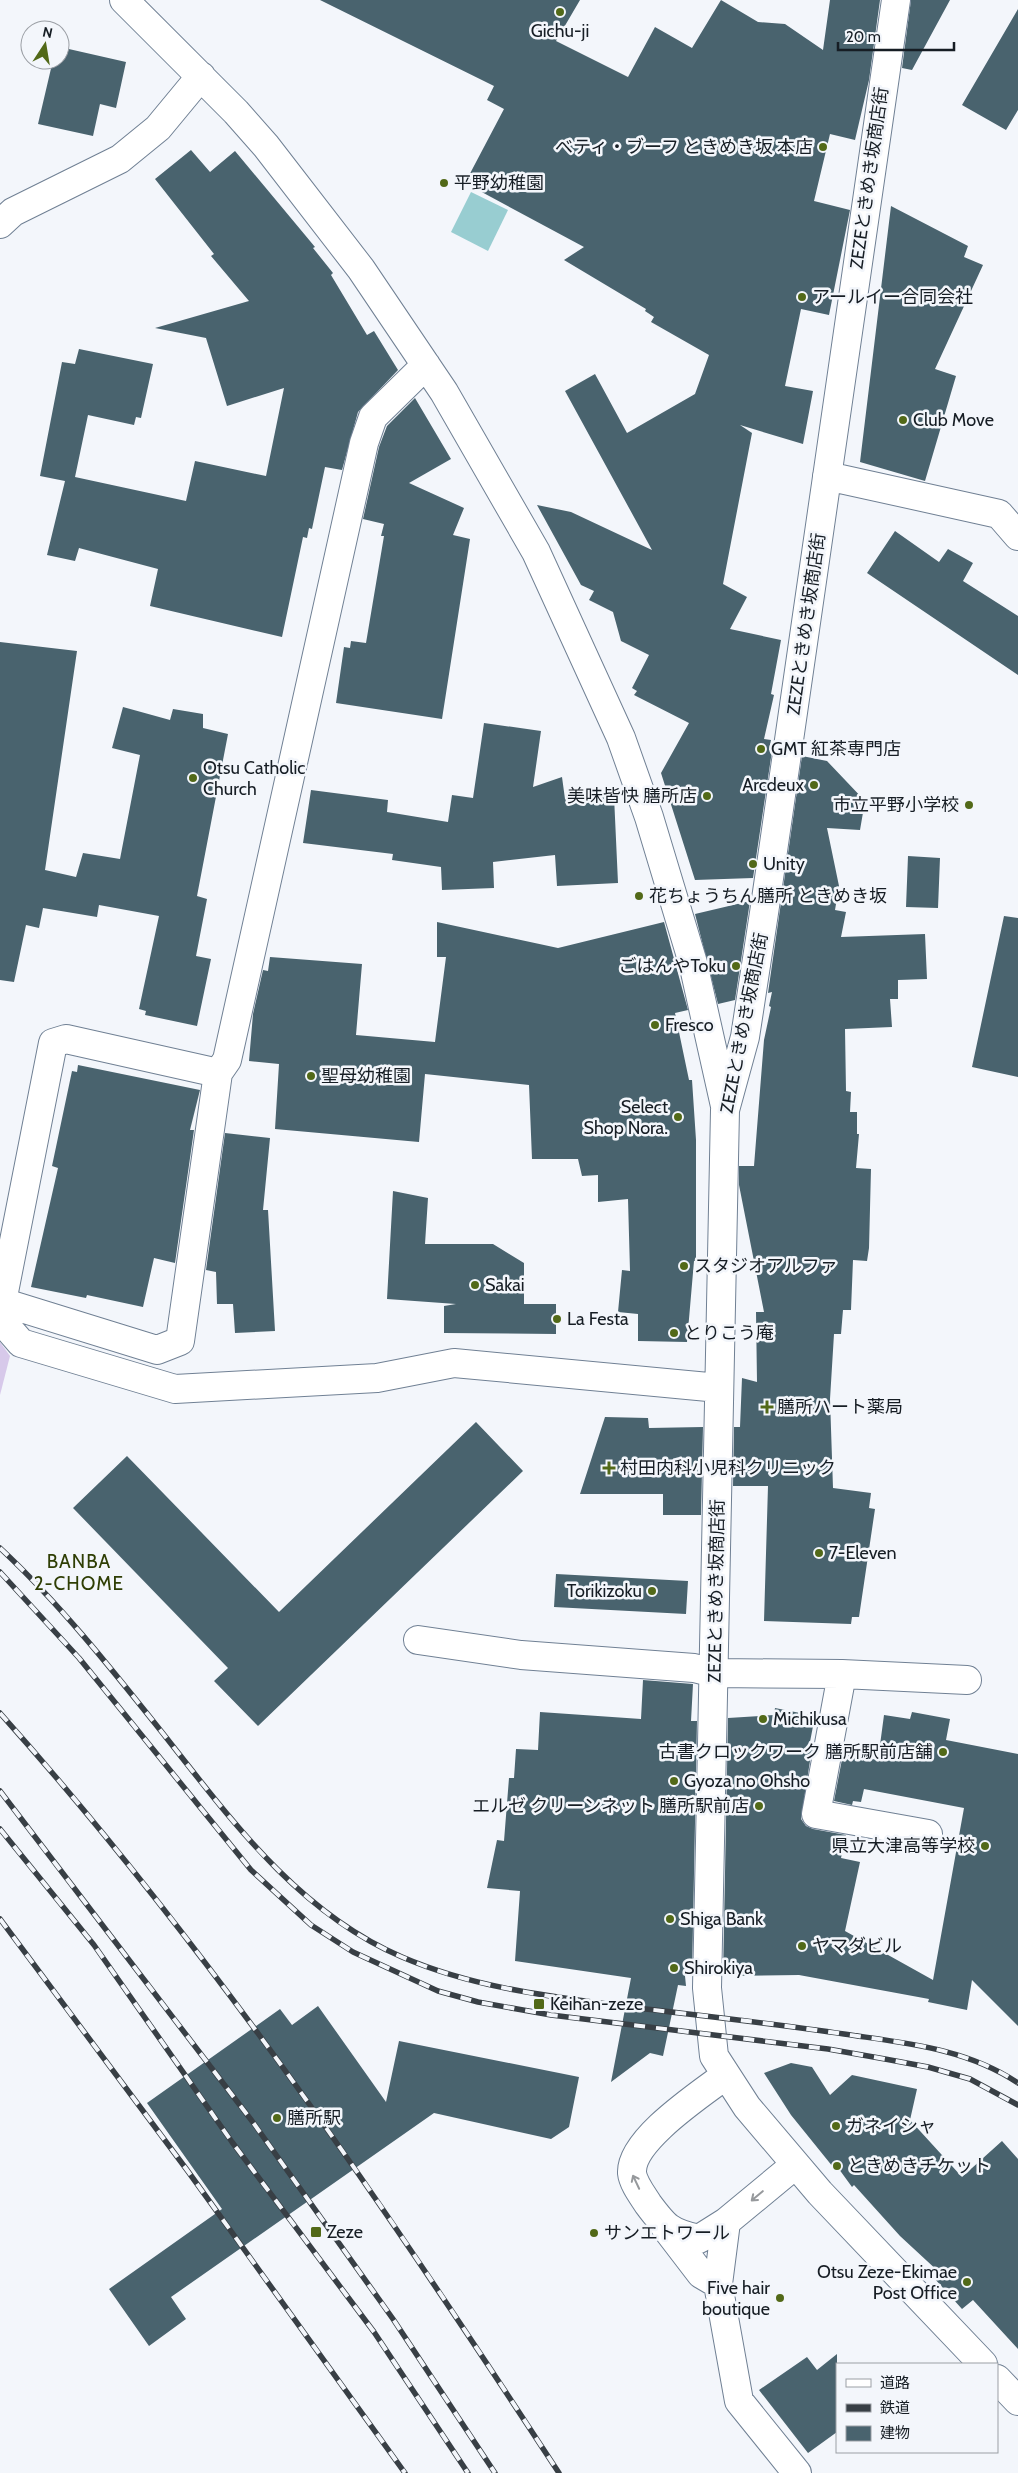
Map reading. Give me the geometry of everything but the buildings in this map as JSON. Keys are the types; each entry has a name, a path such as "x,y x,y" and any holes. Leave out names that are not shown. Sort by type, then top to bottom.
{"street":[{"path":"124,0 236,112 278,162 361,269 444,392 536,552 621,738 649,817 693,963 725,1110"},
{"name":"ZEZEときめき坂商店街","path":"720,2065 707,1988 725,1110 745,1037 896,0"},
{"path":"0,224 13,212 120,158 158,128 201,76"},
{"path":"1,1302 158,1350 180,1341 218,1073 227,1060 364,444 373,417 426,365"},
{"path":"827,476 999,514 1018,536"},
{"path":"218,1073 66,1039 53,1043 1,1302 7,1327 21,1344 175,1389 377,1378 454,1363 719,1388"},
{"path":"418,1640 522,1655 694,1668 714,1673 842,1674 967,1680"},
{"path":"842,1674 816,1814 928,1834"},
{"path":"718,2284 701,2274 642,2196 632,2174 636,2157 646,2142 720,2065 747,2107 795,2165 982,2363"},
{"path":"665,2227 679,2235 699,2239 726,2222 795,2165"},
{"path":"726,2222 718,2284 739,2401 797,2473"},
{"path":"998,2380 1018,2401"}],"shaded area":[{"path":"0,1342 10,1356 0,1395"}],"water":[{"path":"471,192 508,210 488,251 451,232"}],"railway":[{"path":"0,1548 84,1636 239,1828 298,1888 330,1915 364,1938 402,1957 428,1967 482,1983 621,2006 788,2026 912,2044 956,2054 998,2071 1018,2083"},
{"path":"0,1572 79,1658 251,1870 311,1925 353,1952 438,1991 478,2002 551,2015 828,2049 928,2067 970,2079 1018,2105"},
{"path":"0,1713 77,1802 152,1894 294,2082 429,2276 559,2473"},
{"path":"0,1791 252,2121 393,2319 495,2473"},
{"path":"0,1829 94,1945 232,2142 374,2332 468,2473"},
{"path":"0,1919 187,2170 405,2473"}],"place":[{"name":"Gichu-ji","path":"560,12"},
{"name":"べティ・ブーフ ときめき坂 本店","path":"823,147"},
{"name":"平野幼稚園","path":"444,183"},
{"name":"アールイー合同会社","path":"802,297"},
{"name":"Club Move","path":"903,420"},
{"name":"GMT 紅茶専門店","path":"761,749"},
{"name":"Otsu Catholic Church","path":"193,778"},
{"name":"Arcdeux","path":"814,785"},
{"name":"美味皆快 膳所店","path":"707,796"},
{"name":"市立平野小学校","path":"969,805"},
{"name":"Unity","path":"753,864"},
{"name":"花ちょうちん膳所 ときめき坂","path":"639,896"},
{"name":"ごはんやToku","path":"736,966"},
{"name":"Fresco","path":"655,1025"},
{"name":"聖母幼稚園","path":"311,1076"},
{"name":"Select Shop Nora.","path":"678,1117"},
{"name":"スタジオアルファ","path":"684,1266"},
{"name":"Sakai","path":"475,1285"},
{"name":"La Festa","path":"557,1319"},
{"name":"とりこう庵","path":"674,1333"},
{"name":"膳所ハート薬局","path":"767,1407"},
{"name":"村田内科小児科クリニック","path":"609,1468"},
{"name":"7-Eleven","path":"819,1553"},
{"name":"Torikizoku","path":"652,1591"},
{"name":"Michikusa","path":"763,1719"},
{"name":"古書クロックワーク 膳所駅前店舗","path":"943,1752"},
{"name":"Gyoza no Ohsho","path":"674,1781"},
{"name":"エルゼ クリーンネット 膳所駅前店","path":"759,1806"},
{"name":"県立大津高等学校","path":"985,1846"},
{"name":"Shiga Bank","path":"670,1919"},
{"name":"ヤマダビル","path":"802,1946"},
{"name":"Shirokiya","path":"674,1968"},
{"name":"Keihan-zeze","path":"539,2004"},
{"name":"膳所駅","path":"277,2118"},
{"name":"ガネイシャ","path":"836,2126"},
{"name":"ときめきチケット","path":"837,2166"},
{"name":"Zeze","path":"316,2232"},
{"name":"サンエトワール","path":"594,2233"},
{"name":"Otsu Zeze-Ekimae Post Office","path":"967,2282"},
{"name":"Five hair boutique","path":"780,2298"}],"district":[{"name":"BANBA 2-CHOME","path":"79,1572"}]}
